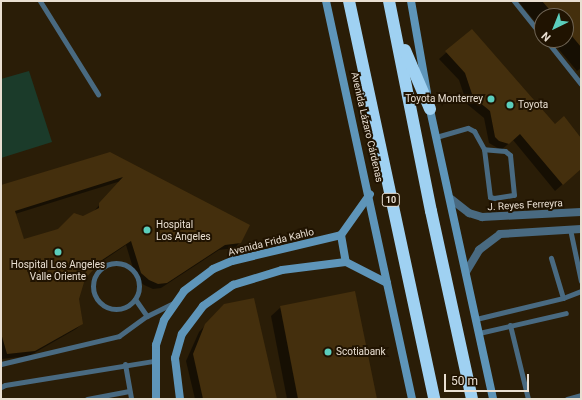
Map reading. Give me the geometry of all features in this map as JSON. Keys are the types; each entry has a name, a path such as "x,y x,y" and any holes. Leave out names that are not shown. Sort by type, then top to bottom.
{"highway":[{"name":"Avenida Lázaro Cárdenas","path":"349,1 434,399"},
{"path":"390,1 431,211 472,399"},
{"path":"395,28 430,109"}],"street":[{"name":"Avenida Lázaro Cárdenas","path":"326,1 370,194 387,283 412,399"},
{"path":"411,1 430,109 451,199 493,399"},
{"path":"346,262 341,235 370,194"},
{"name":"J. Reyes Ferreyra","path":"451,199 470,213 482,217 581,212"},
{"path":"466,272 479,250 500,234 581,229"},
{"name":"Avenida Frida Kahlo","path":"156,399 154,361 156,345 174,303 197,280 232,261 341,235"},
{"path":"180,399 175,373 177,348 192,318 215,296 233,285 282,270 346,262 387,283"}],"lane":[{"path":"40,1 98,94"},
{"path":"514,1 534,26"},
{"path":"552,48 581,84"},
{"path":"436,136 468,128 479,136 484,149 490,197 494,198 514,195 510,155 504,151 484,149"},
{"path":"570,229 581,280"},
{"path":"551,258 563,298"},
{"path":"113,263 126,265 136,274 139,286 135,299 125,308 112,309 100,303 93,292 93,279 100,268 113,263"},
{"path":"476,319 563,298 581,291"},
{"path":"135,299 147,316"},
{"path":"1,364 119,336 147,316 174,303"},
{"path":"479,333 566,313"},
{"path":"510,325 528,399"},
{"path":"1,387 5,384 125,364 154,361"},
{"path":"125,364 130,399"},
{"path":"87,399 129,391"},
{"path":"567,399 581,395"}],"green space":[{"path":"29,71 52,142 1,158 1,79"}],"building":[{"path":"542,1 581,1 581,47 574,39 574,8 548,8"},
{"name":"Toyota","path":"472,29 555,124 564,116 581,138 581,169 563,185 520,134 509,144 499,141 495,137 490,111 473,97 465,73 445,51"},
{"name":"Hospital Los Angeles Valle Oriente","path":"110,152 250,225 241,243 225,245 167,283 158,284 149,280 141,273 131,241 102,260 85,279 79,299 83,324 35,351 7,354 1,333 1,185","holes":["123,177 99,203 99,208 83,216 74,213 58,229 24,239 15,211"]},
{"name":"Scotiabank","path":"355,291 377,399 298,399 280,306"},
{"path":"254,298 277,399 203,399 193,354 205,324 224,304"}],"place":[{"name":"Toyota Monterrey","path":"491,99"},
{"name":"Toyota","path":"510,105"},
{"name":"Hospital Los Angeles","path":"147,230"},
{"name":"Hospital Los Angeles Valle Oriente","path":"58,252"},
{"name":"Scotiabank","path":"328,352"}]}
